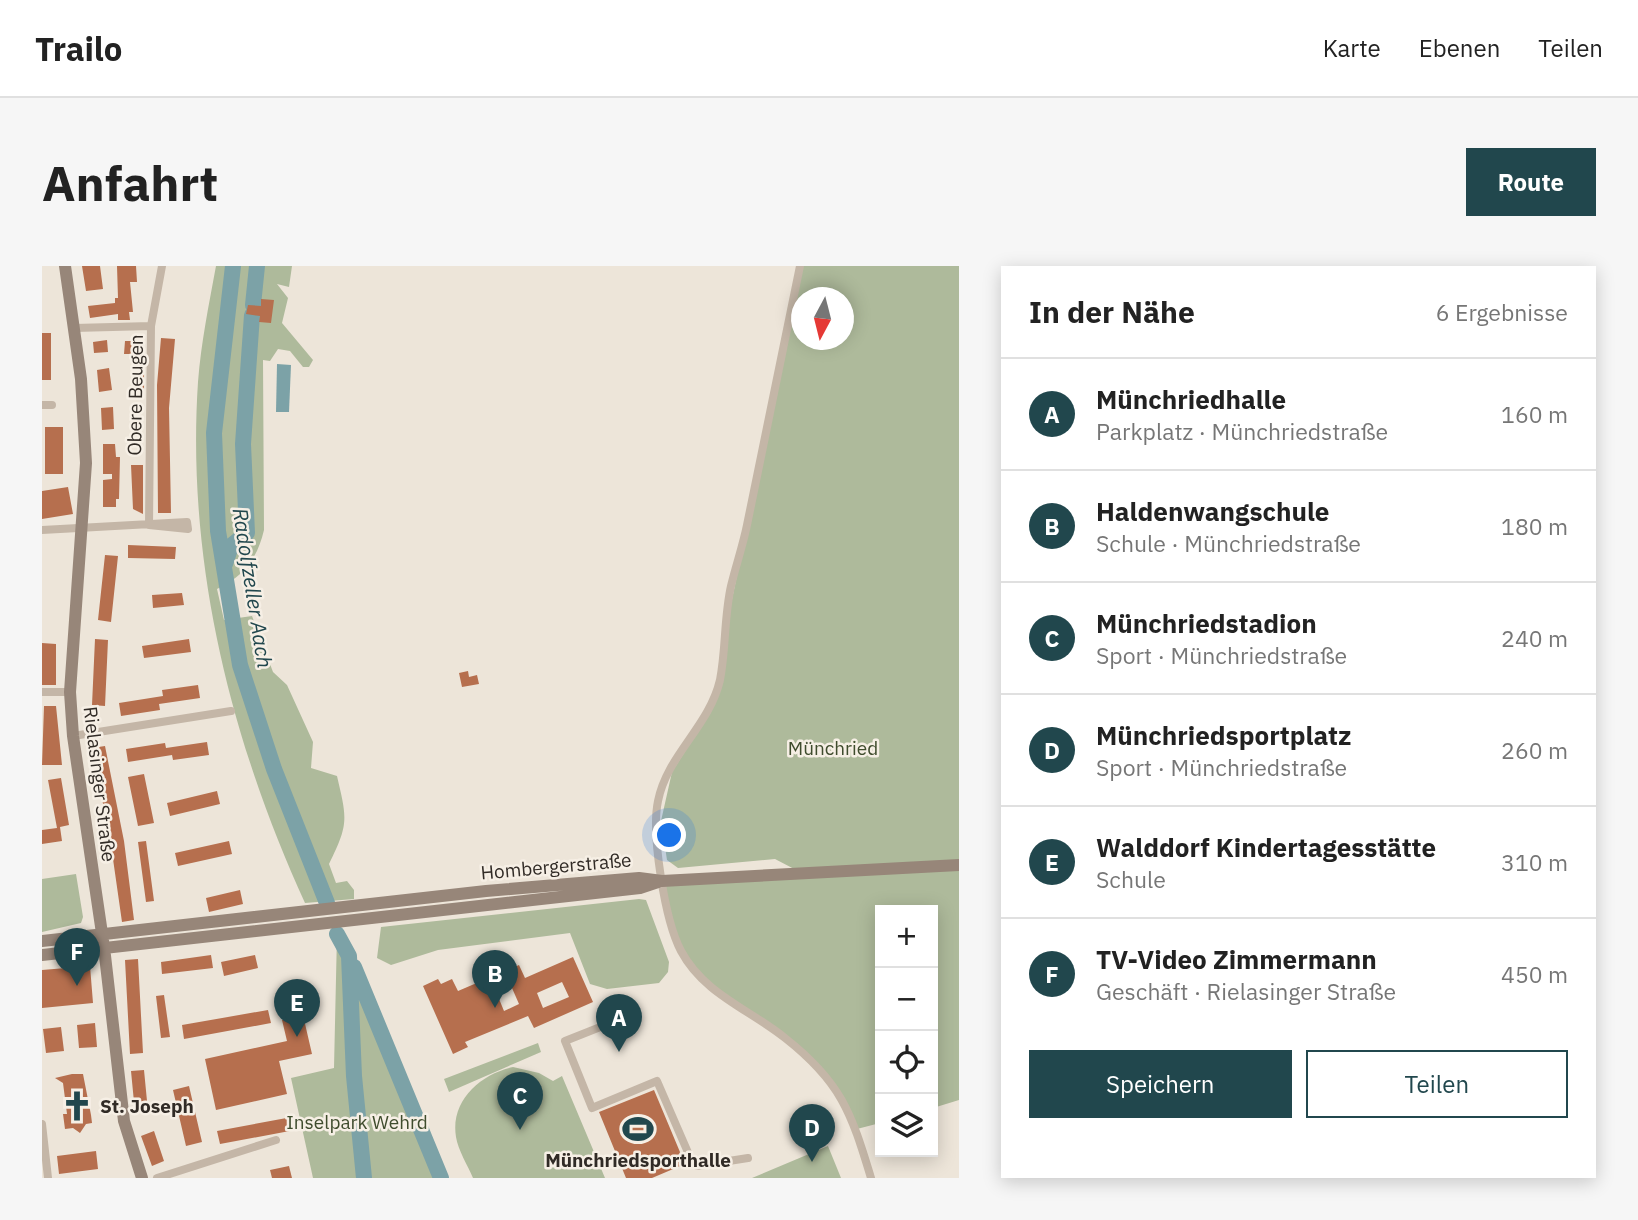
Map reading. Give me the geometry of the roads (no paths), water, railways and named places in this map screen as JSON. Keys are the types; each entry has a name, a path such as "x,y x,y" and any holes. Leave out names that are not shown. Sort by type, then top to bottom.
{"main road":[{"name":"Rielasinger Straße","path":"65,266 75,328 86,463 84,526 70,692 73,736 103,940 124,1121 142,1178"},
{"name":"Hombergerstraße","path":"103,940 299,920 639,878 662,881 959,865"},
{"path":"42,941 103,940"},
{"path":"42,955 103,940"}],"street":[{"name":"Obere Beugen","path":"84,526 149,525 152,326 162,266"},
{"path":"800,266 725,623 720,678 713,704 669,769 658,800 656,818 662,881 671,926 687,960 701,979 785,1037 823,1072 845,1100 871,1178"},
{"path":"75,328 152,326"},
{"path":"42,405 52,405"},
{"path":"42,530 84,526"},
{"path":"42,692 70,692"},
{"path":"73,736 231,711"},
{"path":"632,1010 633,1014 565,1041 592,1108 657,1082 693,1164 697,1166 748,1158"},
{"path":"42,1124 48,1178"},
{"path":"157,1178 276,1140"}],"water":[{"path":"277,364 291,365 289,412 276,412"}],"waterway":[{"name":"Radolfzeller Aach","path":"233,266 214,433 218,531 240,665 274,769 327,903"},
{"path":"253,305 257,266"},
{"path":"225,564 231,546 247,533 243,444 252,315"},
{"name":"Radolfzeller Aach","path":"337,934 349,956 354,1076 364,1178"},
{"name":"Radolfzeller Aach","path":"354,967 441,1178"}],"place":[{"name":"TV-Video Zimmermann","path":"77,986"},
{"name":"Haldenwangschule","path":"495,1008"},
{"name":"Walddorf Kindertagesstätte","path":"297,1037"},
{"name":"Münchriedhalle","path":"619,1052"},
{"name":"St. Joseph","path":"77,1106"},
{"name":"Münchriedsporthalle","path":"638,1129"},
{"name":"Münchriedstadion","path":"520,1130"},
{"name":"Münchriedsportplatz","path":"812,1162"}],"park label":[{"name":"Münchried","path":"833,748"},
{"name":"Inselpark Wehrd","path":"357,1122"}]}
